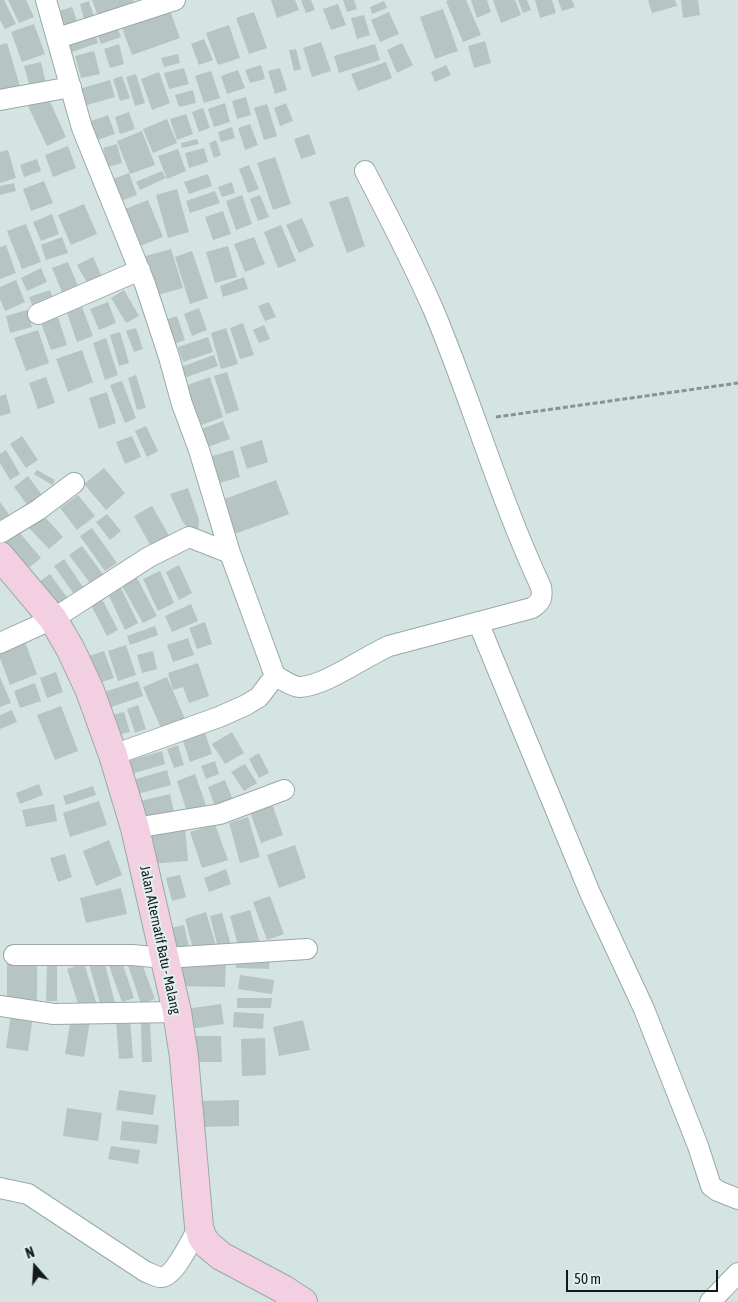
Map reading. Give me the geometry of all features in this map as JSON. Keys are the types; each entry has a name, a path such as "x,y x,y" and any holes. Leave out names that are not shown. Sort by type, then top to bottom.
{"street":[{"path":"46,0 82,128 140,270 169,356 182,404 230,553 275,676 298,687 315,684 389,646 532,608 540,602 542,594 541,586 508,509 434,311 403,244 365,171"},
{"path":"58,38 176,0"},
{"path":"0,100 71,87"},
{"path":"38,314 140,270"},
{"path":"0,533 38,510 74,483"},
{"path":"0,643 53,619 149,557 183,540 230,553"},
{"name":"Jalan Alternatif Batu - Malang","path":"0,556 53,619 71,650 90,691 113,755 135,828 177,1012 184,1058 199,1227 202,1237 208,1245 222,1256 303,1302"},
{"path":"478,622 590,893 644,1009 698,1146 711,1186 738,1199"},
{"path":"113,755 219,717 253,701 275,676"},
{"path":"135,828 220,814 284,790"},
{"path":"14,955 132,955 165,958 307,949"},
{"path":"0,1006 54,1014 177,1012"},
{"path":"0,1188 28,1194 146,1272 160,1277 168,1276 176,1267 199,1227"},
{"path":"710,1302 738,1273"}],"path":[{"path":"475,419 738,383"}],"building":[{"path":"0,0 4,0 16,24 5,29 0,20"},
{"path":"8,0 26,0 34,17 19,23"},
{"path":"92,0 133,0 134,4 100,22"},
{"path":"271,0 295,0 299,10 277,18"},
{"path":"301,0 311,0 315,10 306,13"},
{"path":"343,0 354,0 357,9 347,12"},
{"path":"466,0 481,35 463,42 446,1"},
{"path":"471,0 487,0 491,12 477,18"},
{"path":"493,0 515,0 521,15 501,23"},
{"path":"518,0 527,0 531,10 523,13"},
{"path":"535,0 552,0 556,13 540,18"},
{"path":"558,0 572,0 575,7 562,11"},
{"path":"648,0 675,0 677,6 652,13"},
{"path":"681,0 698,0 700,15 683,18"},
{"path":"89,1 96,23 86,26 80,4"},
{"path":"384,1 387,8 372,14 370,7"},
{"path":"338,4 346,25 331,30 323,9"},
{"path":"72,7 79,27 66,32 59,11"},
{"path":"169,8 180,38 132,55 121,25"},
{"path":"443,9 458,51 435,59 420,17"},
{"path":"254,12 267,48 249,54 236,18"},
{"path":"389,12 399,34 380,42 371,20"},
{"path":"364,15 370,35 357,39 351,18"},
{"path":"34,24 45,54 22,62 11,32"},
{"path":"116,24 121,37 101,44 96,31"},
{"path":"229,25 240,58 218,65 206,33"},
{"path":"94,30 98,43 72,52 67,38"},
{"path":"204,39 213,60 199,65 191,44"},
{"path":"485,41 491,63 474,68 468,46"},
{"path":"321,42 331,71 312,77 303,48"},
{"path":"7,43 20,86 0,92 0,45"},
{"path":"402,43 413,65 397,73 387,50"},
{"path":"119,44 124,64 110,68 104,49"},
{"path":"375,44 380,60 339,73 334,56"},
{"path":"296,49 301,69 294,71 289,50"},
{"path":"94,51 100,74 81,78 75,56"},
{"path":"178,54 180,63 164,67 161,58"},
{"path":"41,62 46,83 30,87 24,66"},
{"path":"386,62 392,78 358,91 351,74"},
{"path":"261,65 265,79 250,83 245,70"},
{"path":"446,65 451,75 435,82 431,72"},
{"path":"184,68 189,84 169,89 164,73"},
{"path":"280,68 287,90 275,94 268,71"},
{"path":"238,70 245,88 227,94 221,76"},
{"path":"211,71 220,98 204,103 195,76"},
{"path":"159,72 170,103 152,110 141,79"},
{"path":"136,74 145,103 135,106 126,77"},
{"path":"122,76 130,98 120,101 113,79"},
{"path":"110,80 115,97 84,106 79,89"},
{"path":"193,90 196,103 179,107 175,95"},
{"path":"48,97 66,137 47,146 28,106"},
{"path":"246,97 251,115 237,119 232,101"},
{"path":"225,103 230,122 214,127 208,109"},
{"path":"286,103 293,121 280,126 274,108"},
{"path":"267,104 277,136 264,140 254,108"},
{"path":"203,108 210,128 199,132 192,112"},
{"path":"129,112 135,129 120,134 115,117"},
{"path":"186,114 193,134 177,140 170,119"},
{"path":"108,115 115,134 97,140 91,121"},
{"path":"167,119 177,143 153,153 143,129"},
{"path":"250,124 258,145 245,150 238,128"},
{"path":"232,127 235,138 221,142 218,132"},
{"path":"142,131 155,165 130,174 117,141"},
{"path":"309,134 316,154 301,159 294,139"},
{"path":"197,139 199,144 182,148 181,143"},
{"path":"216,140 221,155 214,158 209,143"},
{"path":"117,144 122,163 108,167 103,148"},
{"path":"68,146 76,168 53,177 45,155"},
{"path":"204,148 208,162 189,168 185,153"},
{"path":"178,149 186,171 167,179 158,156"},
{"path":"8,150 16,178 0,183 0,152"},
{"path":"275,157 291,204 273,210 257,163"},
{"path":"37,159 41,171 24,177 20,165"},
{"path":"249,165 259,189 248,193 239,169"},
{"path":"162,171 166,178 140,190 136,182"},
{"path":"129,173 137,195 118,202 110,180"},
{"path":"208,174 212,186 189,194 184,182"},
{"path":"44,181 53,203 31,211 23,189"},
{"path":"232,182 235,193 222,197 218,187"},
{"path":"14,183 16,191 0,195 0,186"},
{"path":"177,189 189,232 168,238 156,195"},
{"path":"215,191 220,203 190,213 186,201"},
{"path":"242,195 252,224 236,230 226,201"},
{"path":"260,195 269,217 258,221 250,199"},
{"path":"348,196 365,246 347,253 329,202"},
{"path":"148,200 163,237 140,246 125,209"},
{"path":"84,204 97,234 71,245 58,215"},
{"path":"223,211 231,234 213,240 205,217"},
{"path":"52,214 59,234 41,241 33,222"},
{"path":"302,218 314,246 299,253 286,225"},
{"path":"26,224 41,262 22,269 7,231"},
{"path":"281,225 296,261 278,268 264,232"},
{"path":"62,237 68,253 46,260 41,245"},
{"path":"254,237 265,264 245,272 234,244"},
{"path":"6,245 16,273 0,279 0,247"},
{"path":"228,246 237,277 215,283 206,252"},
{"path":"171,249 183,288 154,296 142,257"},
{"path":"192,251 208,298 190,304 175,257"},
{"path":"93,257 105,283 91,290 77,265"},
{"path":"68,262 80,291 64,297 52,268"},
{"path":"41,268 47,282 27,291 21,278"},
{"path":"244,277 248,289 223,297 220,286"},
{"path":"16,280 25,302 5,311 0,299 0,287"},
{"path":"50,290 56,305 35,312 29,297"},
{"path":"124,290 139,316 126,323 111,298"},
{"path":"108,302 116,323 99,330 90,309"},
{"path":"269,302 276,317 265,321 258,306"},
{"path":"82,307 93,336 77,342 67,313"},
{"path":"199,308 207,330 192,336 184,314"},
{"path":"27,310 32,327 10,333 6,316"},
{"path":"177,316 185,340 173,344 165,320"},
{"path":"58,317 67,345 51,350 41,323"},
{"path":"243,323 254,355 240,359 230,328"},
{"path":"264,325 270,339 259,343 253,330"},
{"path":"136,328 143,349 134,352 126,331"},
{"path":"226,328 238,364 221,369 211,333"},
{"path":"38,330 49,363 26,371 14,338"},
{"path":"120,332 129,363 119,366 110,335"},
{"path":"208,337 213,352 183,362 178,347"},
{"path":"106,338 118,375 105,380 93,343"},
{"path":"82,350 93,382 68,392 56,359"},
{"path":"214,355 218,366 184,378 181,367"},
{"path":"227,372 239,410 226,414 214,376"},
{"path":"136,375 146,408 137,410 128,378"},
{"path":"46,377 55,403 38,409 29,383"},
{"path":"210,377 223,417 199,426 185,386"},
{"path":"122,381 136,418 125,423 110,385"},
{"path":"107,392 116,423 99,429 89,398"},
{"path":"6,394 11,413 0,416 0,396"},
{"path":"223,421 230,439 205,448 199,430"},
{"path":"146,426 158,451 147,457 135,431"},
{"path":"22,436 38,460 26,468 10,444"},
{"path":"132,436 141,457 125,464 116,442"},
{"path":"262,440 268,462 247,469 240,447"},
{"path":"6,450 20,474 10,480 0,463 0,454"},
{"path":"233,450 240,477 216,484 209,457"},
{"path":"104,468 125,493 106,510 84,484"},
{"path":"37,470 55,480 52,485 34,474"},
{"path":"28,476 42,495 28,506 14,487"},
{"path":"276,480 289,514 232,535 219,501"},
{"path":"188,488 199,520 198,535 182,521 170,494"},
{"path":"78,495 95,516 77,530 60,508"},
{"path":"0,502 13,520 0,528"},
{"path":"152,506 171,539 153,550 134,516"},
{"path":"107,514 121,531 110,540 96,522"},
{"path":"43,515 63,537 49,549 29,528"},
{"path":"92,528 117,563 105,571 80,536"},
{"path":"19,532 41,558 20,575 0,548"},
{"path":"82,546 105,577 92,586 69,555"},
{"path":"64,559 83,587 74,594 54,566"},
{"path":"179,565 192,593 179,600 166,572"},
{"path":"160,571 174,603 158,611 143,579"},
{"path":"50,574 69,600 54,610 36,584"},
{"path":"137,578 157,616 143,623 122,586"},
{"path":"121,588 138,623 125,630 108,594"},
{"path":"102,599 118,630 107,636 91,605"},
{"path":"191,604 198,621 172,632 165,616"},
{"path":"205,622 212,644 197,649 189,628"},
{"path":"155,626 158,635 130,645 127,636"},
{"path":"188,638 194,655 173,662 167,645"},
{"path":"25,642 37,674 10,685 0,658 0,652"},
{"path":"126,645 136,675 118,681 108,651"},
{"path":"104,651 114,678 96,684 87,657"},
{"path":"153,651 157,669 142,673 137,655"},
{"path":"198,663 209,696 189,703 183,687 173,690 168,673"},
{"path":"56,672 63,692 47,698 40,678"},
{"path":"0,677 11,703 0,707"},
{"path":"167,677 185,719 161,728 143,687"},
{"path":"138,681 143,696 106,709 101,693"},
{"path":"35,683 41,701 20,708 14,691"},
{"path":"138,705 146,729 135,733 127,709"},
{"path":"61,706 78,751 55,760 37,715"},
{"path":"12,710 17,722 0,729 0,715"},
{"path":"124,712 130,732 113,736 108,716"},
{"path":"204,730 212,754 190,762 182,738"},
{"path":"232,732 244,753 225,764 212,744"},
{"path":"178,745 184,765 174,768 167,749"},
{"path":"162,751 165,764 125,776 121,763"},
{"path":"259,753 269,773 259,778 249,759"},
{"path":"215,761 219,774 206,779 201,766"},
{"path":"245,764 257,783 244,791 231,772"},
{"path":"167,770 171,785 130,796 126,782"},
{"path":"195,774 206,805 187,812 177,781"},
{"path":"225,780 235,805 217,812 208,787"},
{"path":"39,784 43,795 20,804 16,793"},
{"path":"93,786 96,795 66,805 63,796"},
{"path":"170,794 175,816 141,824 136,802"},
{"path":"270,798 283,835 261,843 248,806"},
{"path":"99,801 107,825 70,837 63,813"},
{"path":"54,804 57,821 26,827 22,810"},
{"path":"248,817 260,857 240,863 229,823"},
{"path":"215,824 228,860 202,868 190,832"},
{"path":"185,826 188,861 149,864 147,829"},
{"path":"109,840 122,875 96,886 83,851"},
{"path":"295,845 306,878 279,888 267,855"},
{"path":"65,854 72,877 58,882 50,858"},
{"path":"226,869 231,884 209,892 204,878"},
{"path":"180,875 186,897 172,901 166,878"},
{"path":"121,888 127,914 86,923 80,898"},
{"path":"270,896 284,934 267,940 253,902"},
{"path":"250,910 260,943 239,949 230,916"},
{"path":"206,912 216,946 194,952 185,919"},
{"path":"222,913 231,945 218,948 210,916"},
{"path":"184,925 189,947 166,952 161,930"},
{"path":"237,957 270,958 269,969 236,968"},
{"path":"140,958 155,999 141,1004 127,962"},
{"path":"173,958 226,959 225,987 173,986"},
{"path":"121,959 134,998 122,1002 108,963"},
{"path":"104,960 115,1003 101,1007 89,964"},
{"path":"7,963 37,963 37,1001 7,1002"},
{"path":"84,963 98,1008 81,1013 67,969"},
{"path":"47,966 57,966 57,1001 46,1001"},
{"path":"240,975 274,980 272,994 238,989"},
{"path":"237,998 272,998 271,1008 237,1008"},
{"path":"221,1004 224,1024 182,1030 179,1010"},
{"path":"234,1012 264,1014 263,1029 233,1027"},
{"path":"11,1014 33,1017 28,1051 6,1048"},
{"path":"71,1018 90,1021 84,1057 65,1054"},
{"path":"130,1020 133,1058 119,1059 116,1021"},
{"path":"303,1020 310,1050 279,1056 273,1027"},
{"path":"150,1022 152,1062 142,1062 141,1023"},
{"path":"191,1036 221,1036 222,1062 191,1062"},
{"path":"265,1038 266,1075 242,1076 241,1039"},
{"path":"119,1090 156,1095 153,1115 116,1110"},
{"path":"239,1100 239,1126 199,1127 198,1101"},
{"path":"67,1108 102,1113 98,1141 63,1136"},
{"path":"122,1121 159,1125 157,1144 120,1140"},
{"path":"111,1146 140,1150 138,1164 108,1159"}]}
